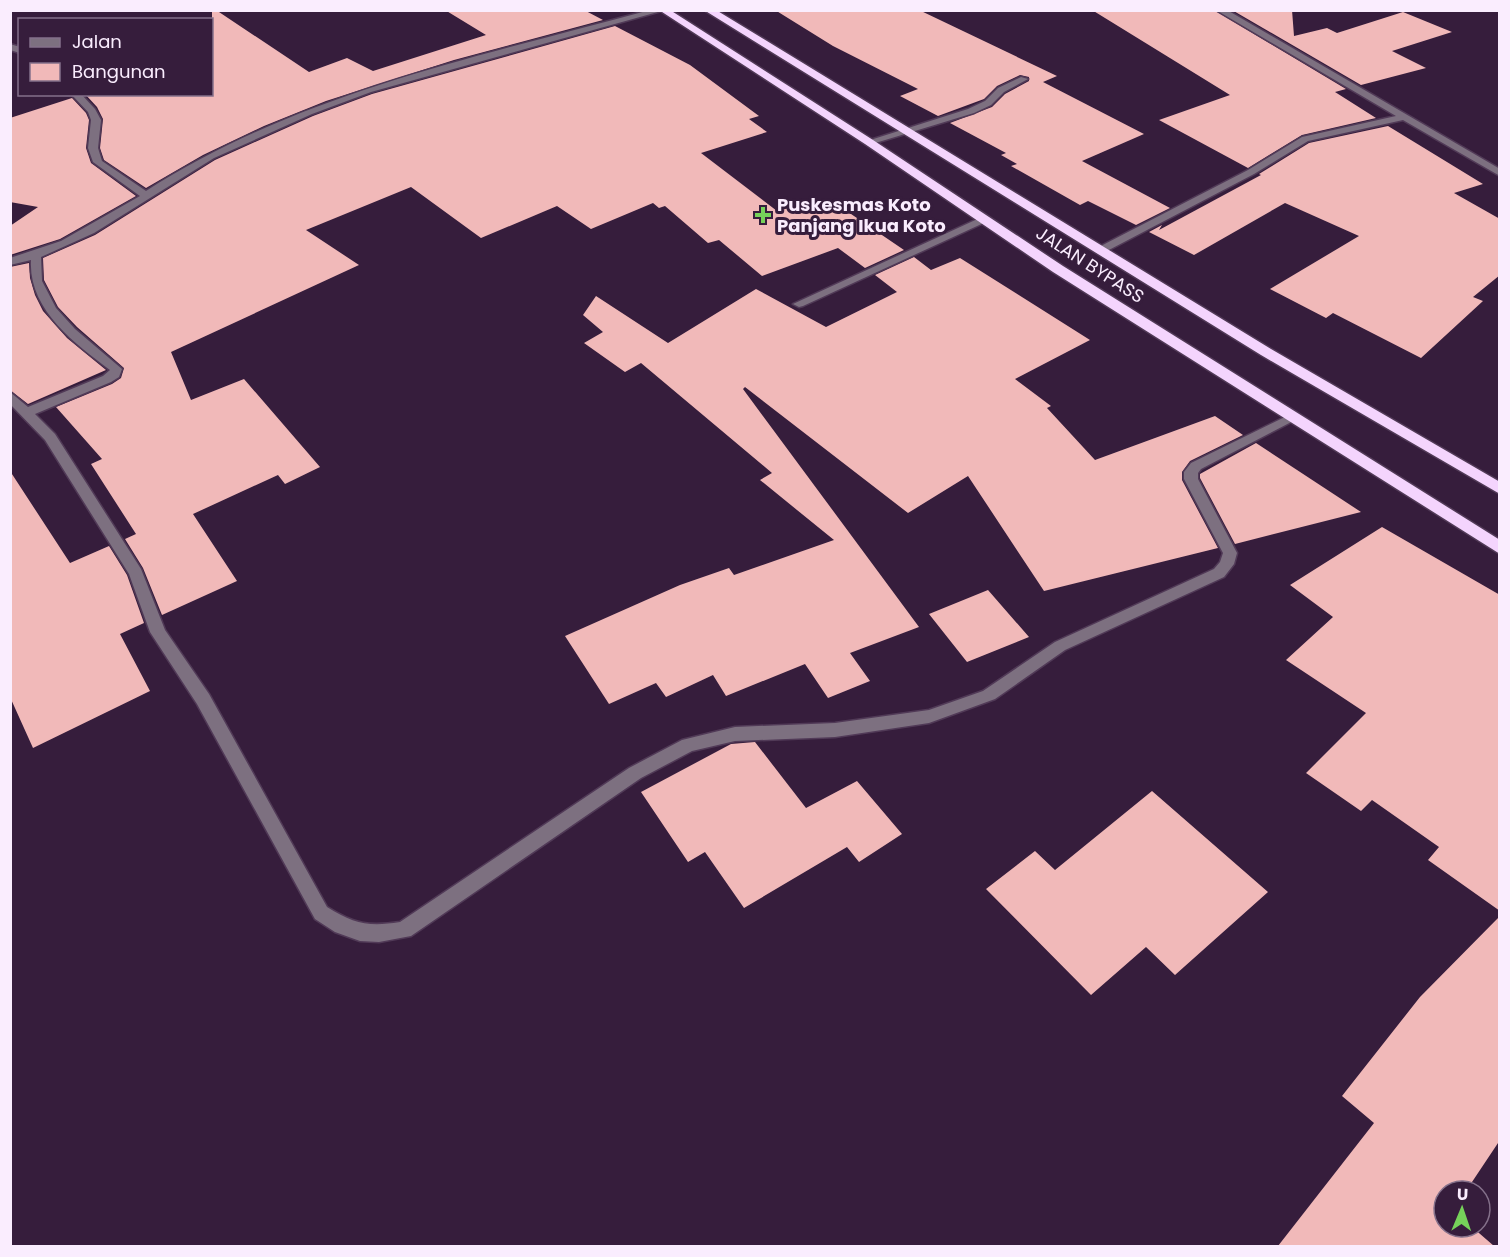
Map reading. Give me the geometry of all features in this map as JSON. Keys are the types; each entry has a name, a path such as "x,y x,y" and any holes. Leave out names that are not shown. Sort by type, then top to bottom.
{"highway":[{"name":"JALAN BYPASS","path":"662,10 1293,418 1500,548"},
{"name":"JALAN BYPASS","path":"708,10 1205,315 1500,489"}],"street":[{"path":"10,262 36,256 70,243 93,231 145,195 213,155 322,107 358,94 662,10"},
{"path":"1220,10 1500,173"},
{"path":"869,142 936,123 988,103 1001,90 1024,78"},
{"path":"77,96 92,111 96,120 93,148 98,162 145,195"},
{"path":"1101,250 1251,172 1305,139 1404,117"},
{"path":"799,304 984,219"},
{"path":"25,413 107,379 114,374 116,369 74,335 51,308 36,282 36,256"},
{"path":"10,396 50,437 136,573 158,632 203,699 321,913 342,927 371,936 404,930 635,772 688,745 735,734 836,730 929,716 989,694 1060,646 1219,573 1227,564 1230,553 1191,479 1191,472 1196,466 1293,418"}],"building":[{"path":"212,10 216,10 309,72 347,58 373,71 486,35 445,10 584,10 603,20 454,60 326,101 264,126 203,155 146,188 104,160 100,148 103,119 97,107 87,96 213,96"},
{"path":"775,10 919,10 1057,76 1043,82 1144,134 1082,161 1170,208 1136,225 1088,201 1080,205 1011,166 1017,164 1001,155 1006,153 950,123 992,107 1005,94 1029,81 1029,77 1020,75 997,86 984,99 938,116 900,96 918,89 833,46"},
{"path":"1092,10 1214,10 1346,89 1335,92 1376,118 1302,135 1248,168 1159,120 1230,95"},
{"path":"1232,10 1292,10 1294,36 1327,28 1337,33 1403,12 1452,32 1392,51 1426,68 1361,85"},
{"path":"615,26 690,65 759,116 749,119 767,132 701,153 777,211 797,205 802,208 829,199 904,250 865,268 838,248 762,276 719,240 708,243 665,206 659,208 653,203 591,229 557,206 481,238 411,187 306,230 359,265 171,352 191,400 244,379 320,467 285,484 278,475 193,514 237,581 162,615 143,568 125,539 136,534 91,464 102,459 56,407 112,384 121,378 124,368 58,307 44,280 43,258 95,235 215,160 313,116 372,94"},
{"path":"72,98 86,113 89,120 86,148 91,163 136,196 60,239 10,255 10,226 38,207 10,202 10,118"},
{"path":"1388,126 1483,184 1454,193 1500,219 1500,275 1473,297 1483,301 1421,358 1333,313 1326,318 1270,289 1359,236 1285,203 1194,255 1149,232 1162,225 1159,230 1261,175 1259,174 1309,143"},
{"path":"914,257 931,270 960,258 1090,340 1015,379 1051,406 1047,408 1095,460 1215,416 1243,435 1190,461 1182,472 1182,480 1218,548 1044,591 968,476 908,513 745,387 743,389 919,627 850,653 870,681 828,698 805,664 726,696 713,675 666,697 656,683 609,704 565,636 680,585 729,568 734,575 834,540 760,480 772,473 641,363 625,372 584,343 603,332 583,315 596,296 668,343 756,289 826,327 897,292 875,275"},
{"path":"29,263 30,278 43,311 67,338 106,370 28,404 10,390 10,267"},
{"path":"1256,443 1361,512 1235,544 1200,474"},
{"path":"10,471 70,563 109,546 127,575 144,623 120,634 150,691 33,748 10,697"},
{"path":"1382,527 1500,595 1500,911 1428,860 1439,847 1372,800 1361,811 1306,773 1366,713 1286,660 1333,617 1290,585"},
{"path":"988,590 1029,637 967,662 929,614"},
{"path":"755,742 806,808 857,781 902,834 859,862 847,847 744,908 705,852 688,862 641,792 731,744"},
{"path":"1152,791 1268,892 1175,975 1146,947 1091,995 986,889 1035,851 1055,870"},
{"path":"1500,916 1500,1140 1474,1179 1432,1179 1432,1239 1486,1239 1494,1246 1278,1246 1374,1123 1342,1096 1420,997"}],"place":[{"name":"Puskesmas Koto Panjang Ikua Koto","path":"763,215"}]}
